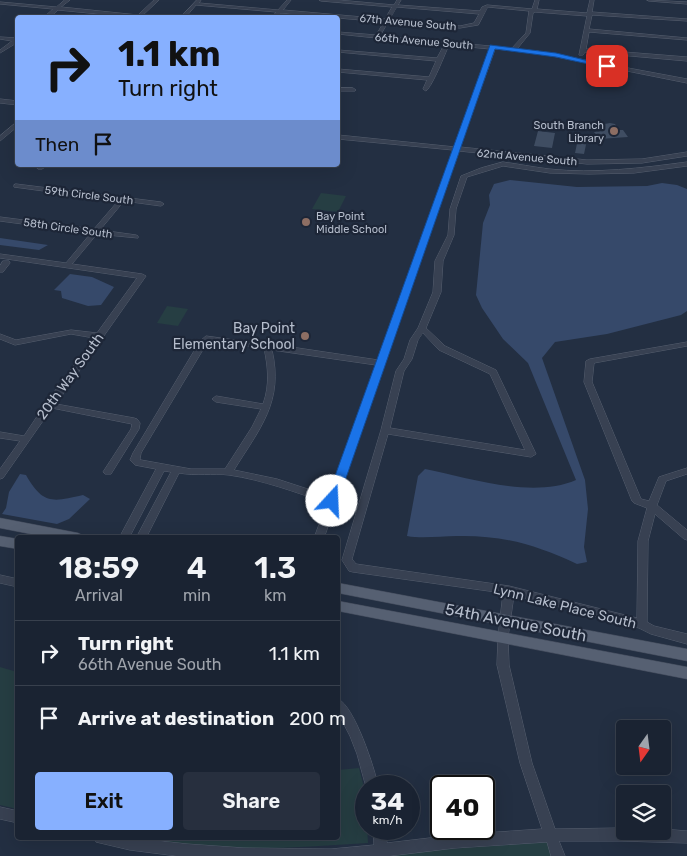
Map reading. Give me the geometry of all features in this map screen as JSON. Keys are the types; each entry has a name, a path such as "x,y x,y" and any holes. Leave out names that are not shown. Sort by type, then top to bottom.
{"main road":[{"path":"0,523 62,535"},
{"path":"0,541 15,544"},
{"name":"54th Avenue South","path":"340,588 687,655"},
{"name":"54th Avenue South","path":"340,606 687,673"}],"street":[{"path":"48,15 68,0"},
{"path":"140,15 157,0"},
{"path":"276,15 289,0"},
{"path":"321,0 482,13 486,6 687,20"},
{"path":"378,36 399,0"},
{"path":"514,49 528,33 531,12 534,10 536,0"},
{"path":"574,58 584,50 592,0"},
{"path":"649,0 687,3"},
{"path":"185,15 197,2"},
{"name":"67th Avenue South","path":"197,2 320,15"},
{"path":"0,3 129,15"},
{"name":"67th Avenue South","path":"340,17 472,26 478,23 482,13"},
{"path":"587,30 687,39"},
{"name":"66th Avenue South","path":"340,33 514,49 574,58 687,81"},
{"path":"0,38 15,39"},
{"path":"0,52 15,41"},
{"path":"426,89 447,42"},
{"path":"321,535 493,47"},
{"path":"584,50 687,59"},
{"path":"340,51 438,60"},
{"path":"340,70 431,79"},
{"path":"340,90 353,90"},
{"path":"0,101 15,103"},
{"path":"0,139 15,126"},
{"path":"0,128 11,129"},
{"name":"62nd Avenue South","path":"340,137 587,162 642,161 687,154"},
{"path":"422,328 442,348 493,372 531,454 385,430 400,371 408,359 414,340 422,328 437,292 439,261 451,235 453,208 464,176 503,164 550,171 589,172 634,170 687,164"},
{"name":"59th Circle South","path":"16,186 161,204"},
{"path":"0,256 67,266 123,199"},
{"name":"58th Circle South","path":"0,219 136,237"},
{"path":"0,270 6,263"},
{"name":"20th Way South","path":"0,476 142,276 67,266"},
{"path":"0,336 15,343 40,336 71,332 99,336"},
{"path":"332,501 268,480 228,472 210,473 162,468 138,463 135,460 137,453 204,341 209,338 382,363"},
{"path":"687,344 590,361 588,382 637,501 652,506 687,536"},
{"path":"228,472 250,438 271,395 273,373 267,345"},
{"path":"216,399 266,407"},
{"path":"49,406 134,421 136,423 135,429 108,472"},
{"name":"Lynn Lake Place South","path":"385,430 347,560 353,568 509,590 642,624 651,630 687,639"},
{"path":"0,434 25,439"},
{"path":"126,535 162,468"},
{"path":"143,535 176,470"},
{"path":"642,624 643,541 652,506 662,479 687,471"},
{"path":"0,578 15,582"},
{"path":"509,590 502,637 503,665 526,763 558,856"},
{"path":"340,708 356,737 370,775"},
{"path":"0,813 15,816"},
{"path":"112,840 167,850 229,855 332,855 382,854 421,845 552,836 604,834 687,836"},
{"path":"380,840 382,854"}],"green space":[{"path":"321,193 346,196 338,212 312,209"},
{"path":"167,306 188,309 178,326 157,323"},
{"path":"0,667 15,671 15,809 0,805"},
{"path":"359,768 361,775 355,775 355,840 368,840 368,843 284,848 233,848 156,840 340,840 340,770"},
{"path":"549,842 553,856 392,856 421,851"}],"water":[{"path":"510,180 577,187 647,186 662,183 677,185 687,189 687,311 681,315 607,334 555,342 542,358 585,480 588,509 584,547 587,562 577,564 547,551 504,539 474,536 407,536 418,476 425,469 501,485 521,487 540,488 576,480 528,363 503,339 482,308 476,295 483,223 490,205 489,195 494,184"},
{"path":"0,238 48,245 39,250 0,245"},
{"path":"70,274 92,277 114,287 101,305 88,306 62,298 61,291 54,290"},
{"path":"20,474 26,475 38,492 50,499 56,500 83,495 90,499 69,519 57,524 2,514 6,508 9,492"}],"building":[{"name":"South Branch Library","path":"615,124 619,130 623,130 628,137 599,139 594,132 604,131 599,125"},
{"path":"538,131 555,133 552,148 534,146"},
{"path":"578,139 587,140 584,154 575,153"}],"place":[{"name":"South Branch Library","path":"614,131"},
{"name":"Bay Point Middle School","path":"306,222"},
{"name":"Bay Point Elementary School","path":"305,336"}],"route":[{"path":"332,501 493,47 556,55 607,66"}]}
